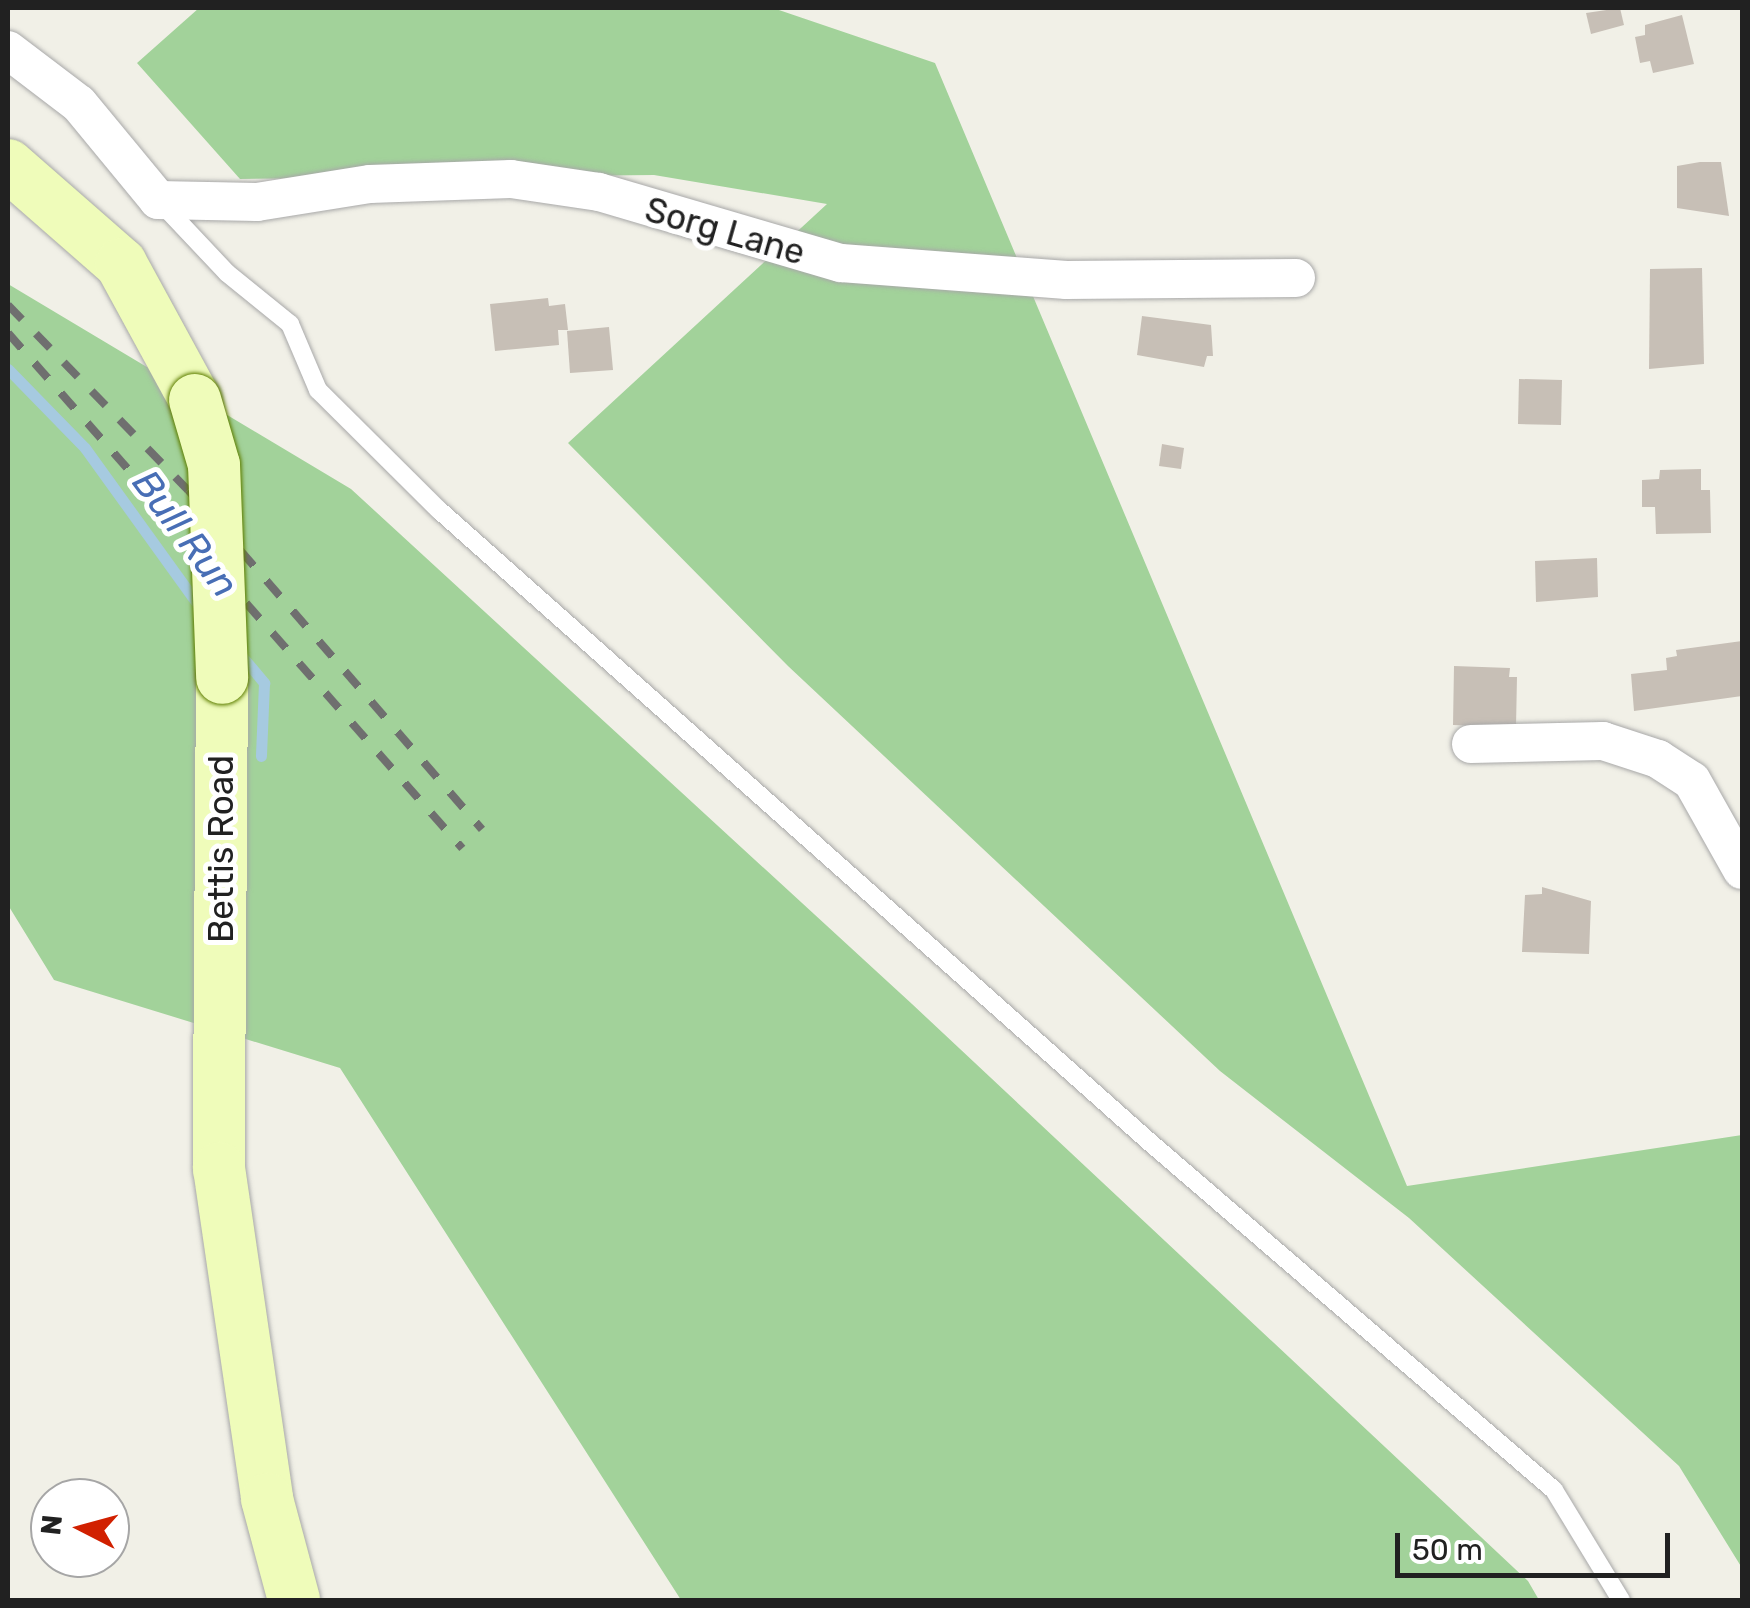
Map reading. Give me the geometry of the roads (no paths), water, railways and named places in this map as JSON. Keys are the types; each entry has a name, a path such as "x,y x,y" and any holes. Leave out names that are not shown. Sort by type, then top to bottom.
{"street":[{"path":"8,50 78,104 158,200"},
{"name":"Bettis Road","path":"8,166 121,264 196,400 214,465 222,678 220,1168 267,1499 294,1600"},
{"name":"Sorg Lane","path":"158,200 257,202 370,184 511,180 599,192 841,263 1066,280 1296,278"},
{"path":"1471,744 1603,741 1658,759 1692,780 1742,870"}],"lane":[{"path":"158,200 226,273 290,324 318,390 439,510 1153,1145 1554,1490 1620,1600"}],"waterway":[{"name":"Bull Run","path":"8,369 85,448 202,610"},
{"name":"Bull Run","path":"240,654 264,683 261,756"}],"railway":[{"path":"8,305 188,490 482,830"},
{"path":"8,333 462,848"}]}
